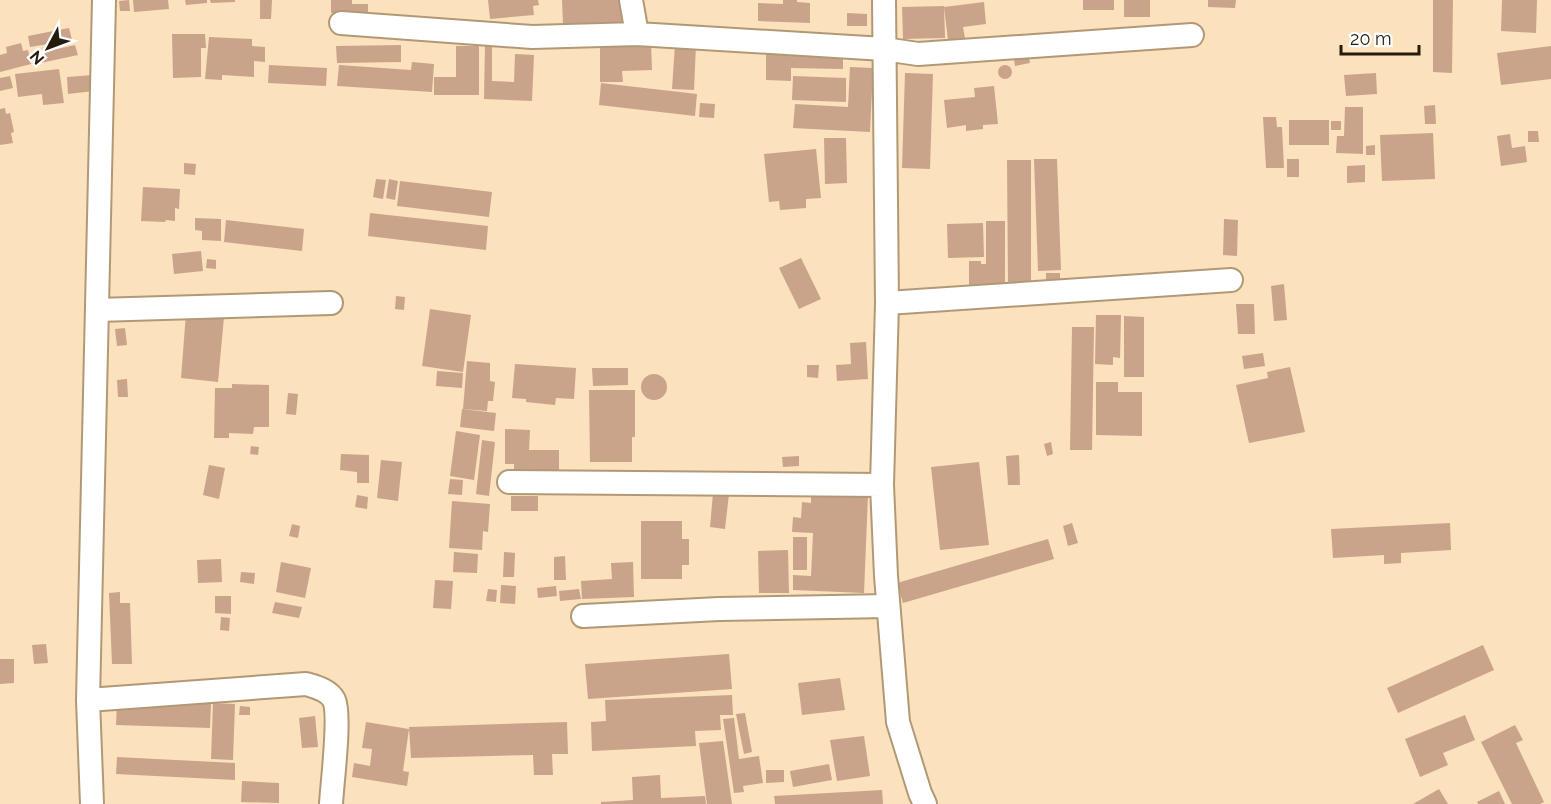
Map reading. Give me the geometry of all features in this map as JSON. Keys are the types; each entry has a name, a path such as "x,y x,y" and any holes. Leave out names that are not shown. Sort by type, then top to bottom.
{"street":[{"path":"92,804 88,700 104,0"},
{"path":"631,0 637,34"},
{"path":"884,0 887,303 882,485 888,606 898,722 925,804"},
{"path":"341,23 532,37 637,34 884,49 918,54 1192,35"},
{"path":"887,303 1231,280"},
{"path":"97,310 331,303"},
{"path":"509,482 882,485"},
{"path":"583,616 719,609 888,606"},
{"path":"88,700 306,684 322,689 334,700 337,719 331,804"}],"building":[{"path":"129,0 130,11 120,11 119,1"},
{"path":"133,0 168,0 169,9 134,12"},
{"path":"185,0 207,0 207,3 186,5"},
{"path":"210,0 235,0 235,2 211,3"},
{"path":"260,0 272,0 271,19 260,19"},
{"path":"331,0 352,0 352,4 368,4 368,14 331,13"},
{"path":"488,0 538,0 539,5 533,6 534,15 490,19"},
{"path":"562,0 621,0 622,22 563,24"},
{"path":"783,0 810,3 810,23 758,21 758,3 783,4"},
{"path":"1083,0 1114,0 1114,10 1083,10"},
{"path":"1124,0 1150,0 1150,17 1124,17"},
{"path":"1208,0 1236,0 1235,8 1208,7"},
{"path":"1433,0 1453,0 1452,73 1433,72"},
{"path":"1502,0 1537,0 1536,33 1501,31"},
{"path":"984,2 986,24 963,27 965,38 948,40 944,7"},
{"path":"944,6 945,38 903,39 902,7"},
{"path":"847,13 867,14 867,26 847,26"},
{"path":"69,28 72,40 30,47 28,36"},
{"path":"172,34 205,34 206,48 201,48 201,77 173,78"},
{"path":"209,37 252,39 252,46 265,47 265,62 254,61 254,77 222,75 222,80 205,79"},
{"path":"651,41 652,70 622,71 623,82 600,82 600,42"},
{"path":"21,43 23,51 28,50 31,64 0,72 0,55 7,53 6,47"},
{"path":"485,44 492,44 492,81 514,82 515,54 534,55 532,101 484,99"},
{"path":"675,44 696,45 694,90 672,89"},
{"path":"75,45 78,55 36,64 34,54"},
{"path":"401,45 401,62 337,63 336,46"},
{"path":"456,46 479,46 479,95 434,95 434,77 456,77"},
{"path":"1551,46 1551,79 1501,85 1497,53"},
{"path":"766,51 843,52 843,69 791,68 791,81 766,80"},
{"path":"1028,52 1030,63 1015,66 1013,54"},
{"path":"412,62 434,64 432,92 337,86 339,65 411,70"},
{"path":"269,65 327,68 326,86 268,83"},
{"path":"1002,65 1008,65 1012,72 1008,79 1002,79 998,75 998,69"},
{"path":"850,67 873,68 870,132 793,128 795,104 848,107"},
{"path":"59,69 64,103 43,105 42,94 18,97 15,74"},
{"path":"905,73 933,74 930,169 902,168"},
{"path":"1376,73 1377,94 1346,96 1344,75"},
{"path":"93,75 94,91 68,94 67,77"},
{"path":"10,76 13,88 0,91 0,78"},
{"path":"793,76 846,78 846,102 792,100"},
{"path":"601,83 697,94 695,116 599,105"},
{"path":"994,86 998,124 983,125 983,129 966,131 966,125 947,128 944,100 975,97 974,88"},
{"path":"700,103 715,104 714,118 699,117"},
{"path":"1435,105 1436,124 1425,124 1424,106"},
{"path":"1345,107 1363,107 1363,154 1336,153 1337,136 1344,136"},
{"path":"5,108 6,114 10,113 14,132 11,133 13,143 0,145 0,109"},
{"path":"1263,117 1276,117 1277,127 1282,127 1284,168 1266,168"},
{"path":"1289,120 1329,120 1329,145 1289,145"},
{"path":"1331,121 1341,121 1341,130 1331,130"},
{"path":"1528,131 1538,131 1539,142 1528,142"},
{"path":"1433,133 1435,179 1382,181 1380,135"},
{"path":"1510,134 1512,148 1525,146 1527,162 1501,166 1497,136"},
{"path":"824,138 846,138 847,183 825,184"},
{"path":"1375,145 1375,155 1366,155 1366,146"},
{"path":"816,149 821,198 806,199 806,208 780,210 779,201 769,202 764,154"},
{"path":"1034,159 1057,159 1061,270 1038,271"},
{"path":"1287,159 1299,159 1299,177 1287,177"},
{"path":"1007,160 1031,160 1031,285 1008,284"},
{"path":"184,163 196,164 195,175 184,174"},
{"path":"1365,165 1365,182 1347,183 1347,166"},
{"path":"376,179 386,180 383,199 373,197"},
{"path":"389,179 398,181 395,200 386,198"},
{"path":"400,181 492,192 489,217 397,206"},
{"path":"143,187 180,189 179,209 175,208 175,221 141,221"},
{"path":"370,213 488,226 486,250 368,236"},
{"path":"195,218 221,219 221,241 202,240 202,231 195,230"},
{"path":"1224,219 1238,220 1237,256 1223,255"},
{"path":"226,220 304,229 302,251 224,242"},
{"path":"986,221 1005,221 1005,285 969,285 969,261 981,261 981,264 986,264"},
{"path":"983,223 984,257 948,258 947,224"},
{"path":"201,251 203,271 174,274 172,254"},
{"path":"801,258 821,299 799,309 779,268"},
{"path":"207,259 216,260 216,269 206,268"},
{"path":"1046,273 1060,273 1060,282 1046,281"},
{"path":"1284,284 1287,320 1274,321 1271,286"},
{"path":"396,296 405,297 404,310 395,309"},
{"path":"1236,304 1254,304 1255,334 1238,334"},
{"path":"430,309 471,315 463,372 422,366"},
{"path":"186,313 224,317 218,382 181,378"},
{"path":"1096,315 1121,315 1120,358 1113,357 1113,365 1095,364"},
{"path":"1124,316 1144,317 1144,377 1124,377"},
{"path":"1072,327 1094,327 1092,450 1070,450"},
{"path":"125,328 127,345 117,346 115,329"},
{"path":"866,342 868,379 837,381 836,365 851,364 850,343"},
{"path":"1263,353 1265,366 1244,369 1242,356"},
{"path":"467,361 490,363 490,381 495,382 493,401 488,401 487,411 463,409"},
{"path":"515,364 576,368 574,399 556,398 555,405 512,398"},
{"path":"807,365 819,365 818,378 807,377"},
{"path":"1290,367 1305,432 1249,443 1236,385 1268,378 1267,372"},
{"path":"592,368 628,368 628,385 593,386"},
{"path":"437,371 463,373 462,388 436,386"},
{"path":"654,374 663,378 667,387 663,396 654,400 645,396 641,387 645,378"},
{"path":"127,379 128,397 118,397 117,380"},
{"path":"1096,382 1118,382 1118,392 1142,392 1142,436 1096,435"},
{"path":"232,384 269,385 269,427 254,427 253,434 229,433 229,438 214,438 215,388 232,388"},
{"path":"589,390 635,390 635,437 632,437 632,462 590,462"},
{"path":"288,393 298,394 296,415 286,414"},
{"path":"462,409 496,413 494,431 460,427"},
{"path":"505,429 530,430 529,450 559,450 559,471 514,471 514,464 505,464"},
{"path":"456,431 480,435 474,480 450,476"},
{"path":"482,440 495,442 489,496 476,494"},
{"path":"1051,442 1053,454 1047,456 1044,444"},
{"path":"251,446 259,447 258,455 250,454"},
{"path":"341,454 369,455 369,483 357,483 357,472 340,470"},
{"path":"1019,455 1020,485 1008,485 1006,456"},
{"path":"799,456 799,466 783,467 782,457"},
{"path":"381,460 402,462 398,501 377,498"},
{"path":"979,462 989,545 940,550 931,467"},
{"path":"209,465 225,468 219,499 203,495"},
{"path":"450,479 463,480 462,495 448,494"},
{"path":"713,493 729,494 725,529 710,527"},
{"path":"811,493 868,495 864,593 793,590 793,575 811,576 813,533 792,532 793,517 801,518 802,502 811,503"},
{"path":"357,495 368,497 367,509 355,507"},
{"path":"511,496 538,496 538,511 511,511"},
{"path":"452,501 490,504 488,532 483,531 482,550 449,548"},
{"path":"641,521 682,521 682,539 689,539 689,565 682,565 682,579 641,579"},
{"path":"1072,523 1078,543 1068,546 1063,526"},
{"path":"1450,523 1451,550 1401,553 1401,563 1384,564 1384,555 1333,558 1331,529"},
{"path":"292,524 300,526 298,538 289,536"},
{"path":"793,537 807,537 807,570 793,570"},
{"path":"1048,539 1054,559 903,603 897,583"},
{"path":"788,550 789,593 759,593 758,551"},
{"path":"454,552 478,554 477,573 453,572"},
{"path":"504,552 515,553 514,577 503,577"},
{"path":"565,556 566,580 554,580 554,557"},
{"path":"221,559 222,582 198,583 197,560"},
{"path":"281,562 311,568 305,598 276,592"},
{"path":"633,562 634,597 582,599 581,581 612,579 611,563"},
{"path":"241,572 255,573 254,584 240,582"},
{"path":"435,580 453,581 451,609 433,608"},
{"path":"501,585 516,586 515,604 500,603"},
{"path":"556,586 557,596 538,598 537,588"},
{"path":"488,589 497,590 496,602 486,601"},
{"path":"579,589 581,599 560,601 559,591"},
{"path":"120,592 120,603 130,603 132,664 112,664 109,593"},
{"path":"215,596 231,596 231,614 215,613"},
{"path":"275,602 302,607 299,618 272,613"},
{"path":"221,617 230,618 229,631 220,630"},
{"path":"46,644 48,663 34,664 32,645"},
{"path":"1483,645 1494,670 1398,713 1387,688"},
{"path":"729,654 732,689 588,699 585,664"},
{"path":"0,659 14,659 14,683 0,684"},
{"path":"840,678 845,710 802,715 798,683"},
{"path":"732,695 733,715 720,715 721,730 695,731 696,746 592,751 591,722 606,721 605,700"},
{"path":"117,701 211,704 210,728 116,725"},
{"path":"213,703 235,704 233,760 211,759"},
{"path":"240,706 250,707 250,715 239,715"},
{"path":"745,713 752,752 744,754 736,714"},
{"path":"1465,715 1475,740 1443,753 1448,765 1420,777 1405,739"},
{"path":"315,716 318,747 302,748 299,718"},
{"path":"734,718 739,759 759,756 763,783 743,786 744,792 734,793 723,719"},
{"path":"366,722 409,729 403,771 409,772 407,786 352,777 354,763 370,766 372,749 362,748"},
{"path":"567,722 568,754 552,754 553,775 534,775 533,755 411,758 409,727"},
{"path":"1515,725 1523,740 1516,743 1544,802 1540,804 1512,804 1481,742"},
{"path":"864,736 870,776 837,781 830,740"},
{"path":"723,741 732,804 707,804 699,743"},
{"path":"117,757 235,763 235,780 116,774"},
{"path":"829,764 832,780 793,787 790,771"},
{"path":"766,770 784,770 784,782 766,783"},
{"path":"660,775 661,798 705,796 706,804 601,804 601,802 633,800 632,777"},
{"path":"242,781 279,783 279,803 241,802"},
{"path":"1439,789 1448,804 1413,804"},
{"path":"882,790 883,804 775,804 774,796"},
{"path":"1499,791 1505,804 1478,804 1477,802"}]}
